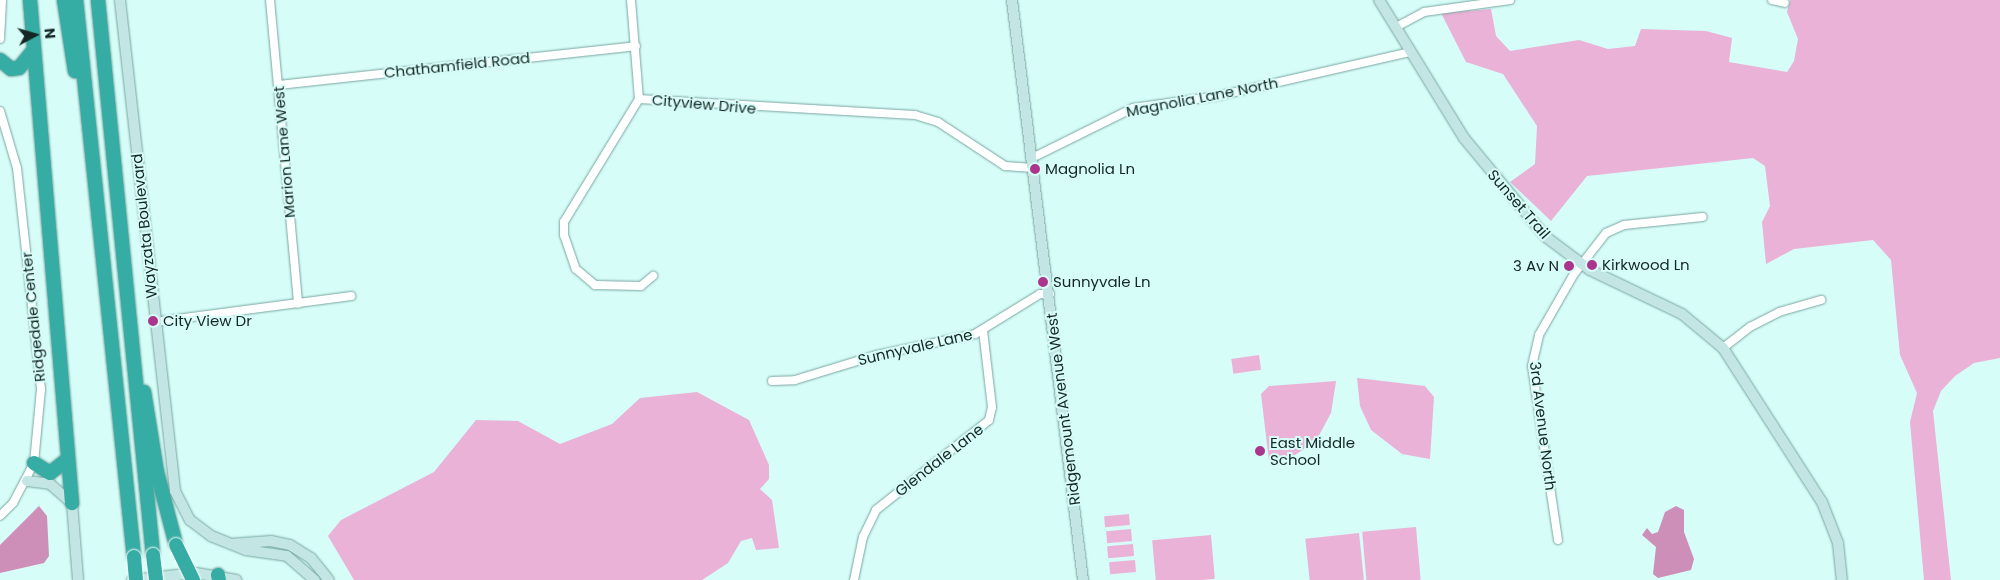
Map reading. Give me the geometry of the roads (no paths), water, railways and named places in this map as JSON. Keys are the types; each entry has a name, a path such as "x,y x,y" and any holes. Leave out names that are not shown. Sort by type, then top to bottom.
{"highway":[{"path":"30,0 72,503"},
{"path":"64,0 102,245"},
{"path":"76,0 136,580"},
{"path":"98,0 120,251 156,580"},
{"path":"0,60 11,70 19,68 34,51"},
{"path":"120,251 157,472 176,545 193,580"},
{"path":"34,463 50,473 68,459"}],"street":[{"path":"0,39 2,0"},
{"name":"Wayzata Boulevard","path":"120,0 154,322 175,491 190,520 230,544 287,556 315,580"},
{"name":"Marion Lane West","path":"270,0 298,304"},
{"path":"631,0 639,99"},
{"name":"Ridgemount Avenue West","path":"1012,0 1050,294 1083,580"},
{"name":"Sunset Trail","path":"1379,0 1473,151 1546,237 1582,264 1682,314 1723,348 1822,502 1838,543 1842,580"},
{"path":"1396,27 1424,12 1510,0"},
{"path":"1772,0 1785,3"},
{"name":"Chathamfield Road","path":"278,85 636,46"},
{"name":"Magnolia Lane North","path":"1032,163 1133,108 1218,96 1410,52"},
{"name":"Cityview Drive","path":"653,276 641,286 595,285 576,269 564,235 564,222 639,99 915,115 938,122 1005,166 1032,163"},
{"name":"Ridgedale Center","path":"0,111 17,168 41,378 34,463 27,481 0,516"},
{"name":"3rd Avenue North","path":"1558,540 1532,366 1539,335 1582,264 1614,228 1703,217"},
{"name":"Sunnyvale Lane","path":"772,381 795,380 845,363 983,330 1040,294 1050,294"},
{"path":"154,322 351,296"},
{"path":"1723,348 1750,326 1779,312 1821,300"},
{"name":"Glendale Lane","path":"854,580 865,532 876,510 989,420 992,407 983,330"},
{"path":"27,481 50,484 72,503 78,580"},
{"path":"230,544 271,541 290,545 311,558 329,580"},
{"path":"132,580 218,577 236,580"}],"place":[{"name":"Magnolia Ln","path":"1035,169"},
{"name":"Kirkwood Ln","path":"1592,265"},
{"name":"3 Av N","path":"1569,266"},
{"name":"Sunnyvale Ln","path":"1043,282"},
{"name":"City View Dr","path":"153,321"},
{"name":"East Middle School","path":"1260,451"}]}
